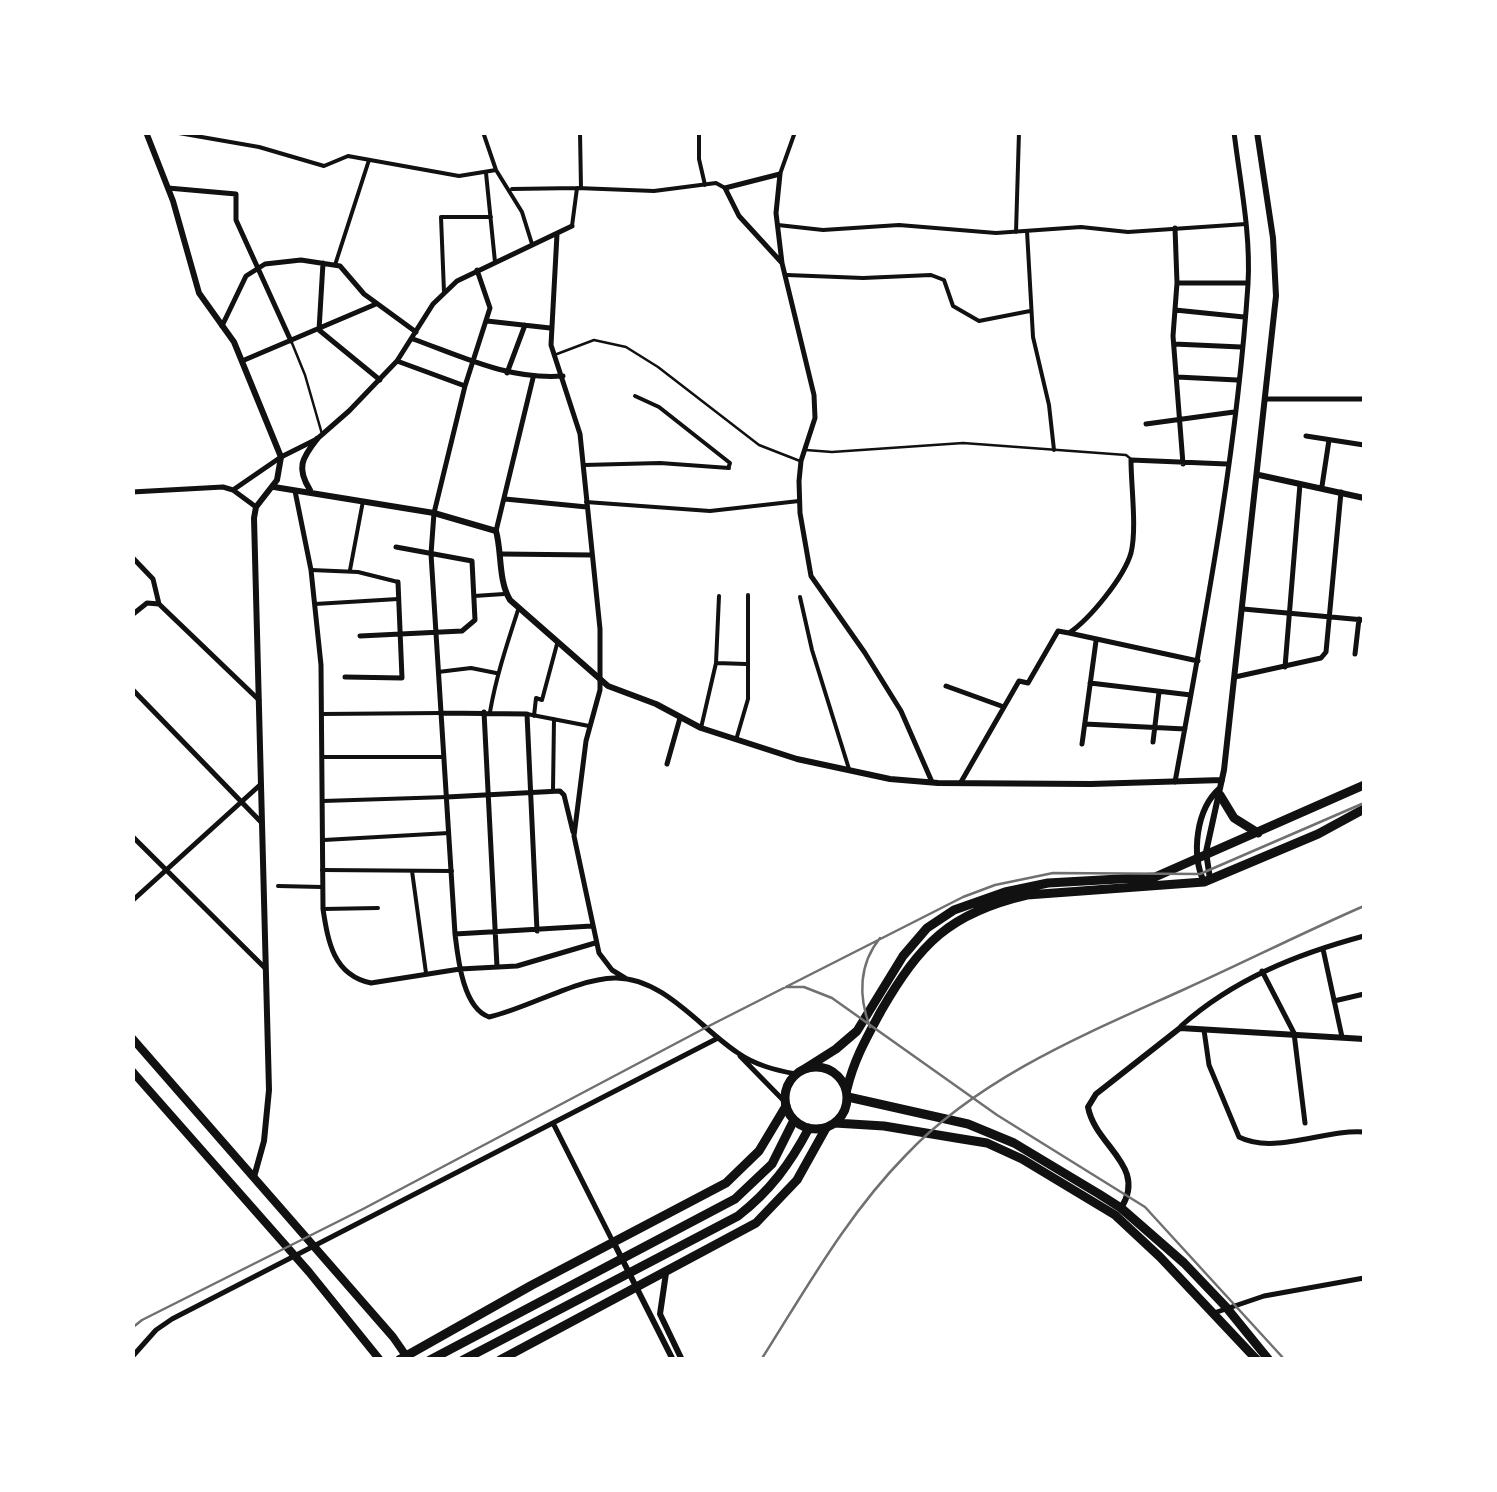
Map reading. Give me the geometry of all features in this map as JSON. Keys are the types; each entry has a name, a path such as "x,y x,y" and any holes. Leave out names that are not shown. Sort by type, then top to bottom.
{"main road":[{"path":"132,1038 405,1358 726,1183 759,1151 785,1104 789,1081 836,1050 857,1030 910,947 927,928 954,910 1026,887 1074,880 1155,877 1199,852 1258,833 1364,785"},
{"path":"1221,788 1234,818 1258,833"},
{"path":"500,1360 741,1234 773,1209 808,1164 830,1126 842,1116 856,1056 901,977 932,937 958,919 1027,895 1207,881 1318,834 1364,809"},
{"path":"806,1068 819,1066 831,1070 841,1078 847,1093"},
{"path":"132,1071 295,1256 380,1360"},
{"path":"847,1093 968,1124 1014,1143 1118,1211 1184,1264 1269,1360"},
{"path":"785,1104 794,1120 809,1128 884,1126 987,1144 1022,1159 1118,1211 1258,1360"},
{"path":"430,1360 711,1213 762,1176 781,1150 794,1120"},
{"path":"463,1360 738,1216 771,1187 809,1128"}],"street":[{"path":"146,132 168,188 194,280 242,361 280,457 280,473 274,487 256,507 254,518 269,1101 254,1177"},
{"path":"172,132 259,147 324,166 348,156 459,176 496,170"},
{"path":"483,132 496,170 511,189 532,244"},
{"path":"311,492 300,464 319,437 396,361 444,292 478,270 572,226 579,188 580,132"},
{"path":"699,132 699,159 705,185"},
{"path":"795,132 780,174 778,225 782,263 814,395 815,418 801,461 799,501 808,563 815,585 901,711 932,782"},
{"path":"1016,232 1019,132"},
{"path":"1175,782 1198,661 1227,464 1248,283 1246,224 1234,132"},
{"path":"1207,881 1199,852 1221,788 1259,475 1276,279 1257,132"},
{"path":"335,264 369,159"},
{"path":"486,174 495,262"},
{"path":"725,188 780,174"},
{"path":"511,189 654,191 716,183 725,188 739,216 782,263"},
{"path":"168,188 236,194 236,220 291,341"},
{"path":"444,292 441,217 491,216"},
{"path":"778,225 823,230 899,225 1016,232 1081,228 1128,232 1246,224"},
{"path":"1175,228 1174,344 1183,464"},
{"path":"1027,232 1030,311 1054,450"},
{"path":"556,234 550,328 554,355 580,434 600,629 600,682 589,726 574,836"},
{"path":"222,326 242,282 258,267 301,260 324,262 335,264 414,335 508,373 532,378 563,376"},
{"path":"319,330 324,262"},
{"path":"478,270 490,303 434,513 431,554 460,968 475,1007 490,1016 600,980 627,979"},
{"path":"787,275 931,275 944,280 953,306 979,321 1030,311"},
{"path":"1177,283 1248,283"},
{"path":"242,361 376,304"},
{"path":"1175,310 1244,317"},
{"path":"487,321 550,328"},
{"path":"508,373 525,325"},
{"path":"319,330 380,380"},
{"path":"1174,344 1241,347"},
{"path":"396,361 465,386"},
{"path":"1177,376 1237,380"},
{"path":"532,378 496,531 506,594 518,610 600,682 656,704 700,728 798,759 890,779 1175,782 1221,788"},
{"path":"583,466 660,464 728,468 730,463 659,407 634,396"},
{"path":"1267,399 1364,399"},
{"path":"1146,424 1234,412"},
{"path":"1306,436 1364,445"},
{"path":"233,490 280,457 319,437"},
{"path":"1322,486 1329,440"},
{"path":"1069,633 1103,597 1131,552 1131,460 1227,464"},
{"path":"1259,475 1364,498"},
{"path":"1285,666 1300,481"},
{"path":"132,492 196,486 233,490 256,507"},
{"path":"274,487 434,513 496,531"},
{"path":"295,488 315,604 322,676 322,909 329,948 359,980 371,983 460,968 528,964 596,943"},
{"path":"1234,677 1324,655 1342,491"},
{"path":"504,498 710,511 799,501"},
{"path":"350,572 363,500"},
{"path":"360,636 468,629 475,620 472,561 396,547"},
{"path":"501,554 592,555"},
{"path":"132,557 153,579 159,604 259,700"},
{"path":"310,570 350,572 398,582 402,678 344,677"},
{"path":"474,596 506,594"},
{"path":"736,740 748,700 748,595"},
{"path":"700,728 716,663 719,596"},
{"path":"800,597 849,769"},
{"path":"315,604 398,599"},
{"path":"132,615 147,602 159,604"},
{"path":"1243,609 1362,620 1354,654"},
{"path":"497,968 487,712 518,610"},
{"path":"961,782 1019,681 1028,683 1058,630 1198,661"},
{"path":"1082,744 1096,641"},
{"path":"536,931 530,715 536,698 542,700 557,644"},
{"path":"716,663 748,664"},
{"path":"438,672 471,668 496,673"},
{"path":"1090,683 1191,695"},
{"path":"946,686 1005,707"},
{"path":"132,689 262,823"},
{"path":"1152,742 1159,692"},
{"path":"320,714 487,712 589,726"},
{"path":"668,764 680,718"},
{"path":"553,791 554,720"},
{"path":"1085,724 1185,729"},
{"path":"322,757 444,757"},
{"path":"132,901 261,784"},
{"path":"324,801 553,791 564,795 596,943 606,964 627,979 657,991 738,1053 785,1104"},
{"path":"324,840 449,833"},
{"path":"132,836 267,970"},
{"path":"322,870 452,870"},
{"path":"412,871 426,973"},
{"path":"278,886 322,887"},
{"path":"322,909 378,908"},
{"path":"455,934 592,926"},
{"path":"1118,1211 1130,1192 1130,1180 1089,1114 1090,1100 1221,994 1262,971 1364,936"},
{"path":"1323,950 1342,1037"},
{"path":"1262,971 1294,1034 1305,1124"},
{"path":"1334,1001 1364,994"},
{"path":"1203,1027 1209,1065 1238,1137 1252,1143 1364,1132"},
{"path":"1180,1028 1364,1039"},
{"path":"132,1357 156,1330 172,1319 718,1038"},
{"path":"738,1053 796,1074"},
{"path":"554,1125 673,1360"},
{"path":"666,1273 660,1314 682,1360"},
{"path":"1214,1312 1264,1296 1364,1278"}],"lane":[{"path":"554,355 594,340 626,347 658,366 759,445 801,461"},
{"path":"291,341 305,374 319,437"},
{"path":"805,450 832,452 963,443 1126,455 1131,460"}],"tram line":[{"path":"132,1328 963,897 995,885 1053,873 1200,874 1364,803"},
{"path":"870,1027 864,1004 864,969 880,938"},
{"path":"786,987 804,987 832,998 997,1115 1145,1207 1285,1360"}],"railway":[{"path":"761,1360 865,1202 906,1155 968,1102 1074,1040 1364,906"}]}
